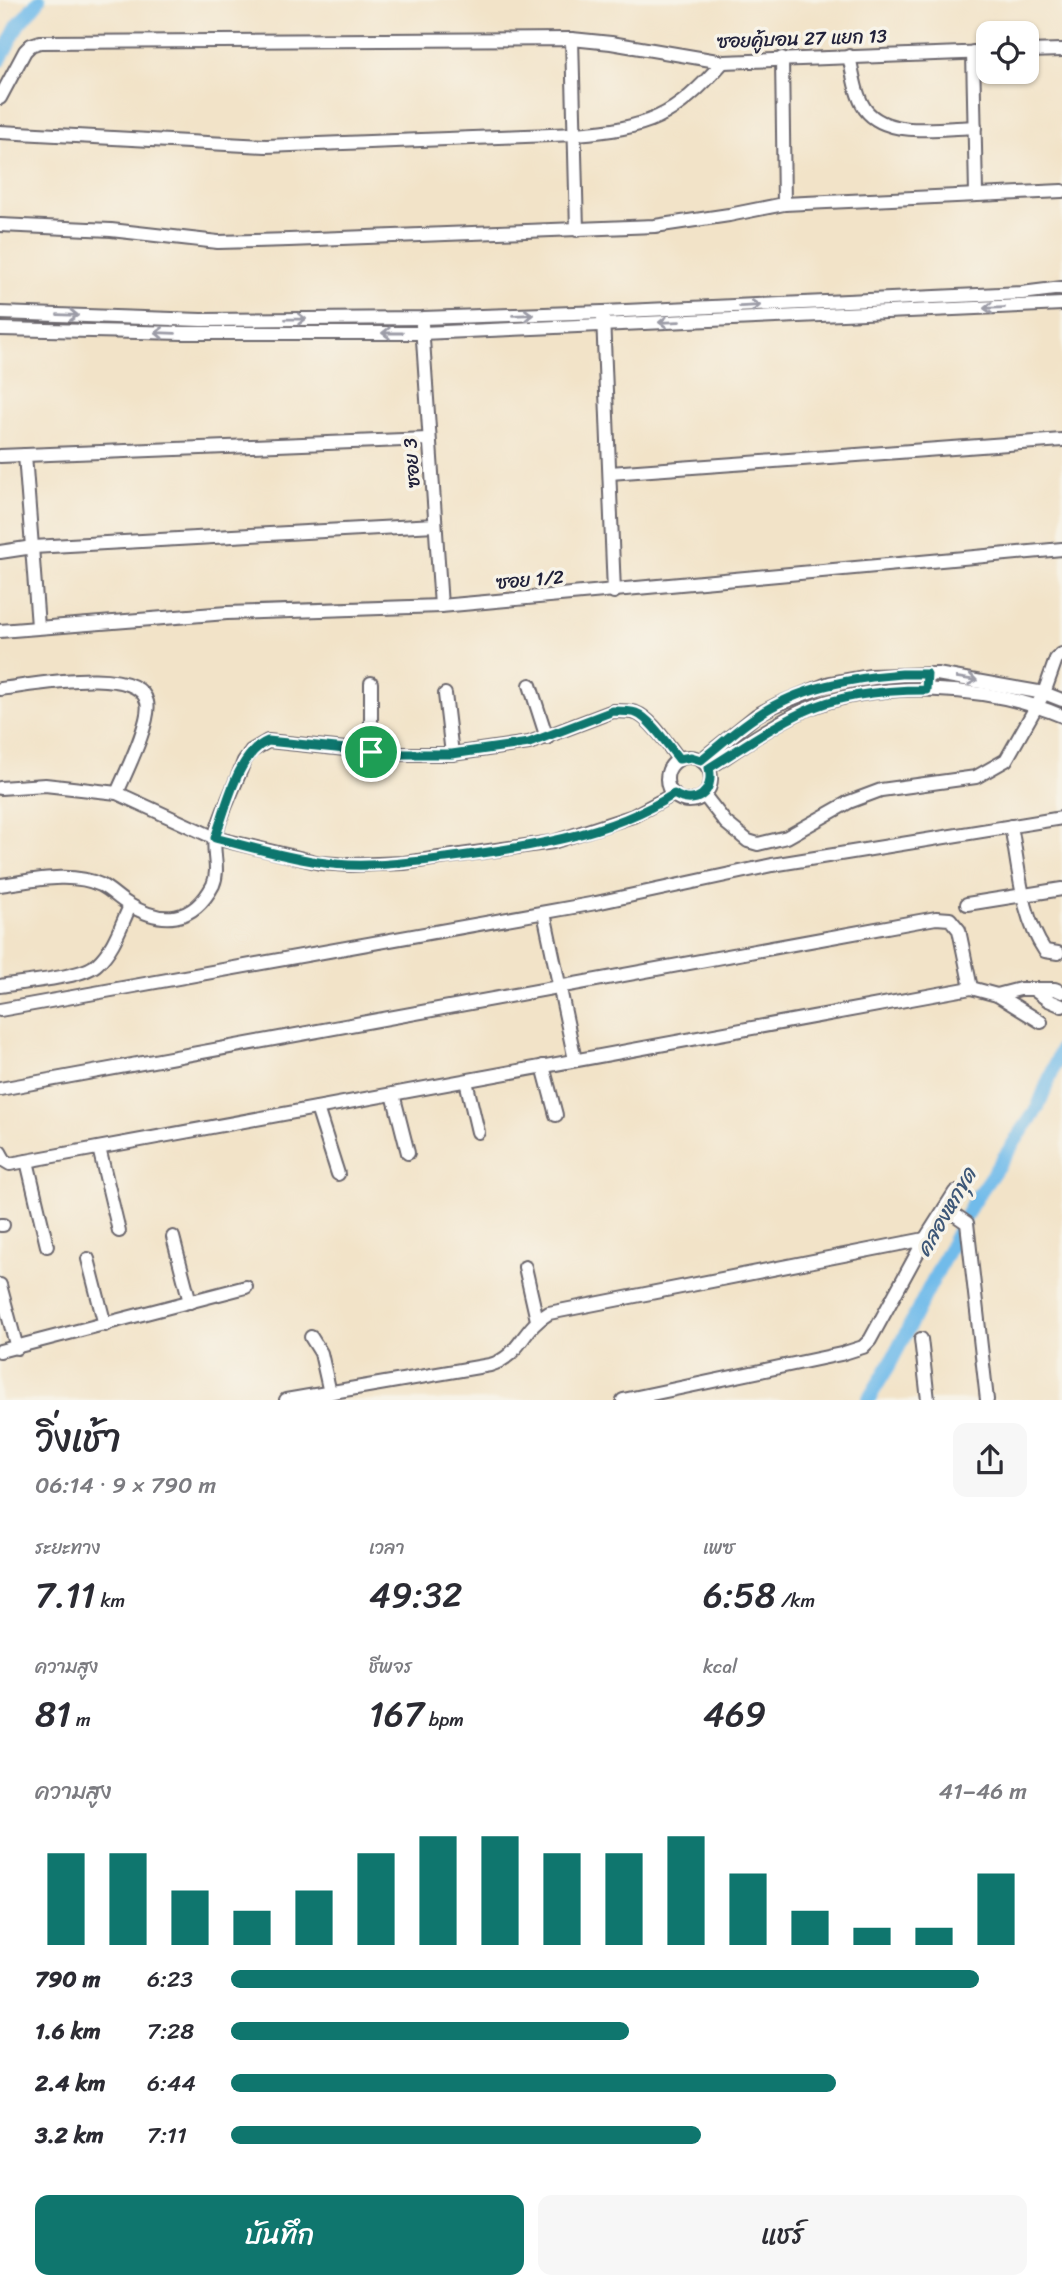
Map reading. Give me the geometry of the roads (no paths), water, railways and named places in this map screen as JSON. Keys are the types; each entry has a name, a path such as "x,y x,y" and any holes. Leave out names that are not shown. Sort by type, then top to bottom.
{"street":[{"name":"ซอยคู้บอน 27 แยก 13","path":"0,98 24,51 31,45 54,42 572,39 723,62 973,52"},
{"path":"572,39 577,230"},
{"path":"1039,51 1062,50"},
{"path":"973,52 976,194"},
{"path":"849,56 864,108 877,122 894,127 975,127"},
{"path":"782,58 784,204"},
{"path":"0,132 266,146 619,130 673,111 702,86 723,62"},
{"path":"0,225 111,230 218,242 577,230 691,222 784,204 1062,191"},
{"path":"0,328 184,333 422,332 603,318 1022,293 1062,288"},
{"path":"0,313 201,320 603,318 1062,304"},
{"name":"ซอย 3","path":"422,318 441,606"},
{"path":"603,318 614,592"},
{"path":"0,456 428,439"},
{"path":"610,473 1062,440"},
{"path":"25,455 38,626"},
{"path":"0,552 33,547 435,525"},
{"name":"ซอย 1/2","path":"0,631 227,613 441,606 1062,549"},
{"path":"704,795 726,823 748,841 758,844 787,836 849,802 881,790 976,777 1006,760 1044,693 1056,659 1062,654"},
{"path":"926,690 927,674"},
{"path":"705,764 757,715 821,687 869,676 927,674 1044,693 1062,700"},
{"path":"0,689 110,678 141,691 148,701 143,730 117,793"},
{"path":"371,683 371,752"},
{"path":"530,685 547,738"},
{"path":"821,687 827,703"},
{"path":"705,764 805,710 877,692 926,690 967,693 1037,705 1062,716"},
{"path":"445,694 452,754"},
{"path":"0,885 72,879 101,885 130,905 160,918 177,919 191,911 205,897 214,882 217,864 215,838 244,761 258,745 268,741 394,754 452,754 529,743 613,711 637,713 646,719 679,759"},
{"path":"691,757 705,764 712,778 704,795 689,800 674,794 668,785 667,775 671,765 679,759 691,757"},
{"path":"0,788 45,785 117,793 215,838 320,863 351,864 404,863 554,842 633,816 674,794"},
{"path":"0,1010 544,913 772,864 1062,817"},
{"path":"1011,826 1035,937 1045,951 1058,953"},
{"path":"967,904 1062,889"},
{"path":"0,986 82,972 97,965 116,939 130,905"},
{"path":"544,913 575,1060"},
{"path":"0,1089 944,918 955,922 959,930 971,988"},
{"path":"0,1152 10,1164 971,988 997,995 1041,1022"},
{"path":"997,995 1020,989 1034,989 1055,994 1062,1006"},
{"path":"543,1066 556,1115"},
{"path":"466,1081 478,1132"},
{"path":"393,1094 408,1153"},
{"path":"317,1108 338,1174"},
{"path":"99,1148 119,1231"},
{"path":"27,1161 47,1246"},
{"path":"623,1400 863,1347 870,1340 925,1239 949,1211 955,1192"},
{"path":"949,1211 967,1223 987,1400"},
{"path":"173,1237 190,1302"},
{"path":"286,1400 505,1361 537,1320 549,1313 925,1239"},
{"path":"88,1259 105,1325"},
{"path":"525,1268 537,1320"},
{"path":"0,1285 17,1348"},
{"path":"0,1351 246,1287"},
{"path":"311,1337 321,1353 330,1392"},
{"path":"921,1339 928,1400"}],"waterway":[{"path":"0,60 18,25 39,0"},
{"name":"คลองหกขุด","path":"868,1400 890,1364 972,1204 1037,1109 1062,1047"}]}
